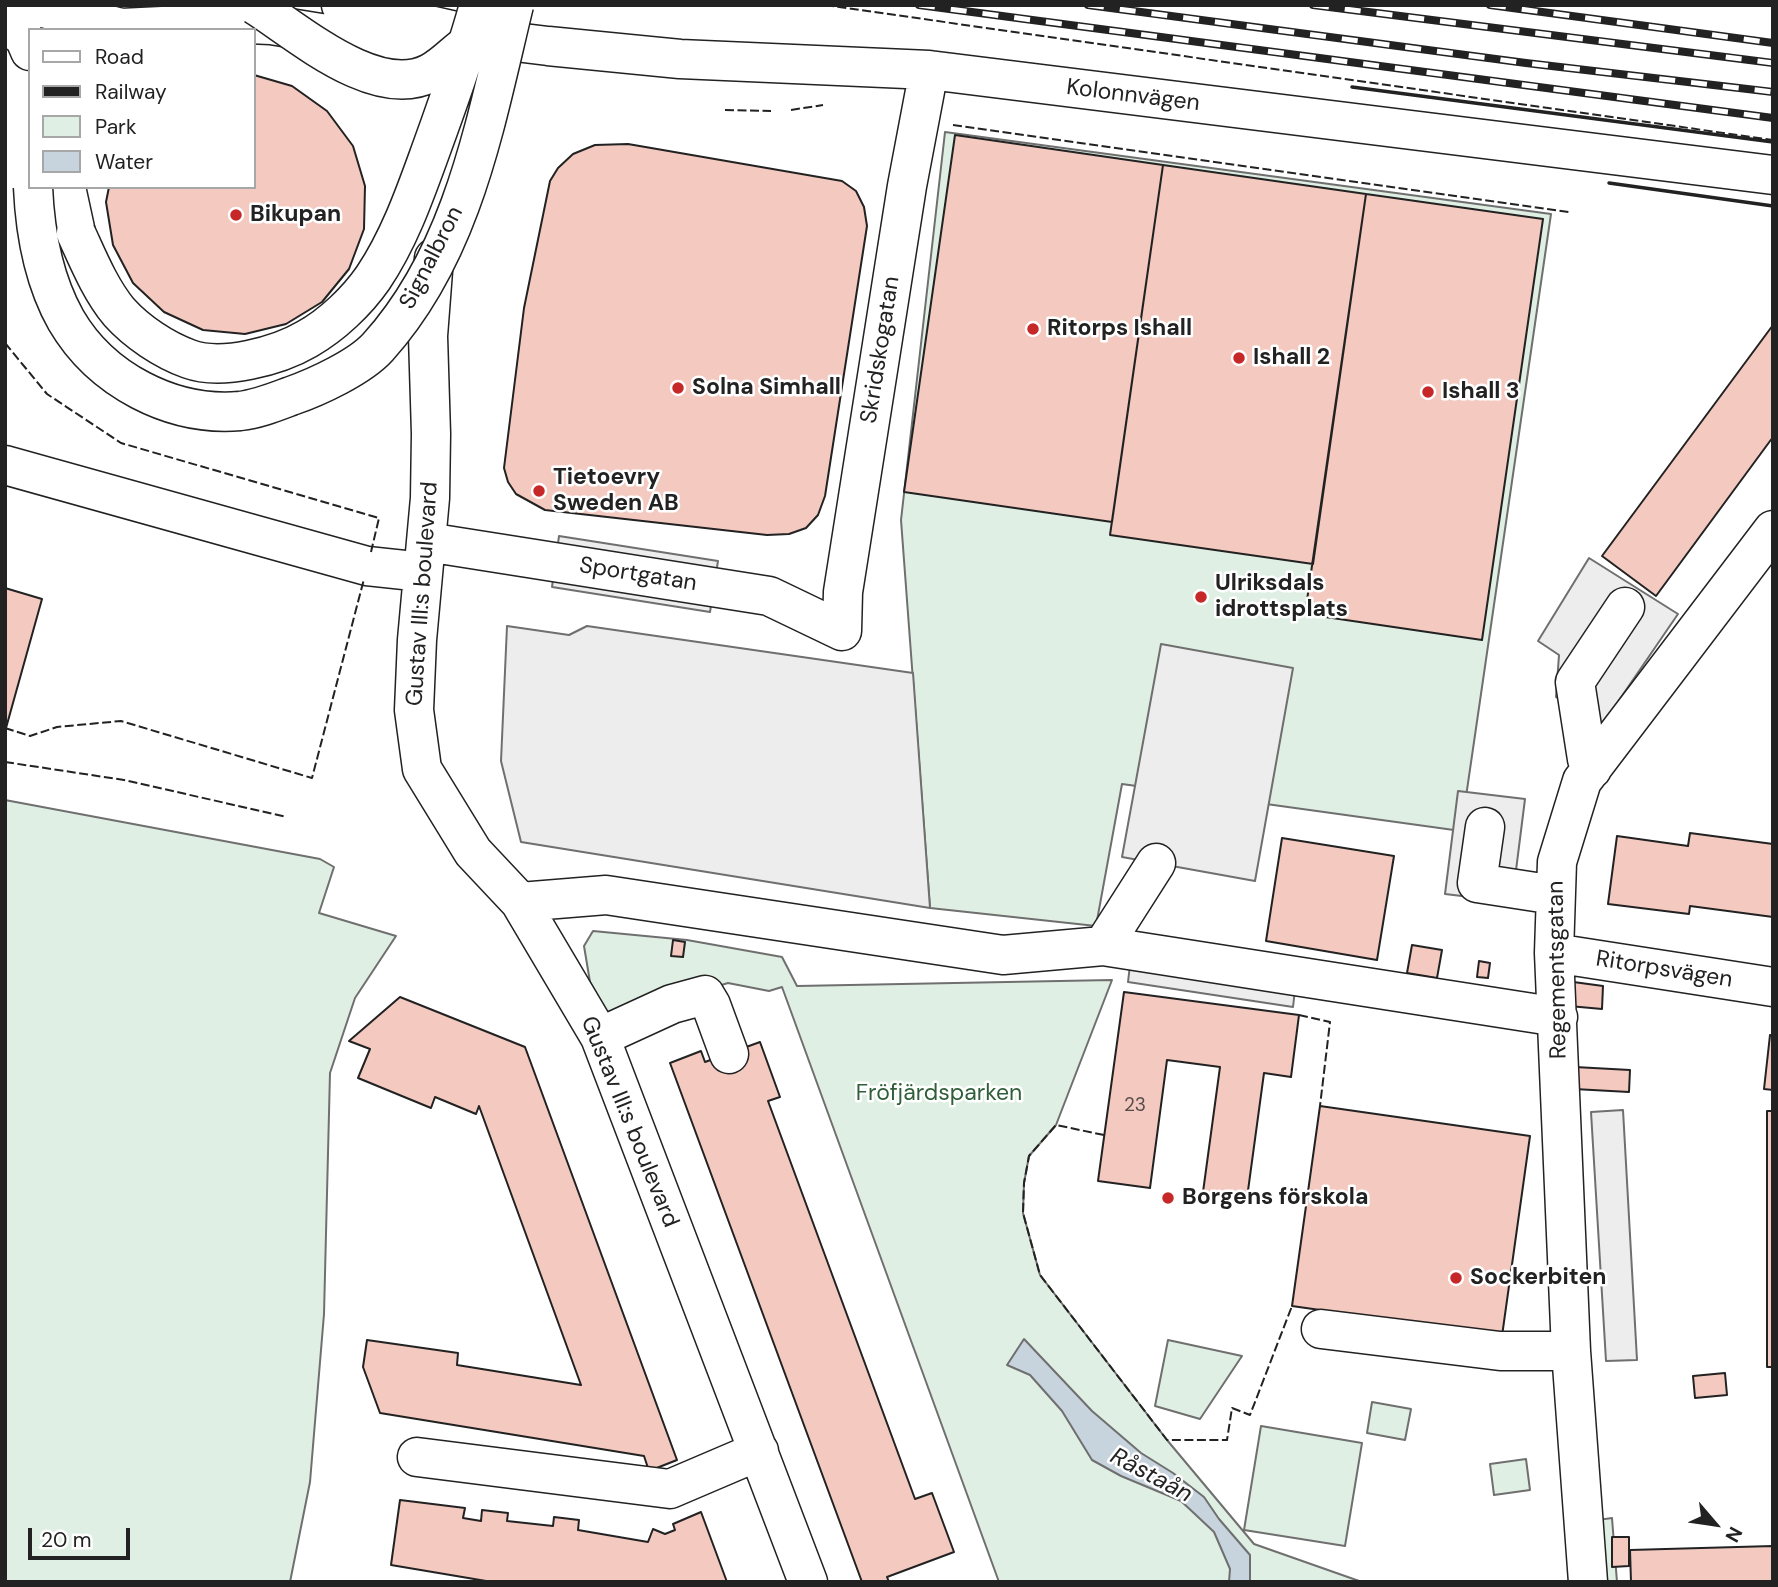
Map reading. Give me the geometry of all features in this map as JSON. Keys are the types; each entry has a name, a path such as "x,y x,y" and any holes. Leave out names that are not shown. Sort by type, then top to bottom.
{"street":[{"path":"255,5 327,53 371,76 402,80 430,74 479,29"},
{"name":"Kolonnvägen","path":"341,5 680,59 929,70 1773,175"},
{"name":"Signalbron","path":"33,189 41,252 52,290 79,340 99,361 122,379 170,404 218,412 243,411 268,405 323,385 376,350 407,312 433,268 453,226 475,163 514,5"},
{"name":"Kolonnvägen","path":"58,14 116,28"},
{"name":"Kolonnvägen","path":"138,28 225,23 271,25 396,45 479,29"},
{"path":"5,24 23,37 28,47"},
{"name":"Signalbron","path":"66,189 76,233 98,279 119,311 150,339 191,360 230,364 269,354 307,339 343,312 373,278 410,209 479,29"},
{"name":"Gustav III:s boulevard","path":"479,29 433,262 428,336 430,498 414,710 422,769 473,852 520,902 600,1037 808,1582"},
{"name":"Skridskogatan","path":"842,631 845,578 905,199 929,70"},
{"name":"Sportgatan","path":"5,465 367,566 425,557 768,596 842,631"},
{"name":"Regementsgatan","path":"1588,1582 1572,1351 1554,953 1557,862 1582,781 1773,530"},
{"path":"1592,769 1587,759 1576,682 1625,607"},
{"path":"1485,827 1477,883 1555,895"},
{"path":"1103,946 1156,863"},
{"path":"520,902 606,895 1003,955 1103,946 1558,1017"},
{"name":"Ritorpsvägen","path":"1554,953 1773,987"},
{"path":"600,1037 672,1004 705,995 729,1054"},
{"path":"1321,1329 1500,1351 1572,1351"},
{"path":"417,1457 670,1489 759,1451"}],"green space":[{"name":"Ulriksdals idrottsplats","path":"945,132 1551,214 1461,831 1122,784 1096,926 930,908 901,520"},
{"path":"5,800 320,859 334,867 319,913 396,936 355,998 330,1073 324,1314 310,1482 290,1582 5,1582"},
{"name":"Fröfjärdsparken","path":"593,931 687,940 782,957 797,986 1112,980 1056,1125 1029,1156 1024,1183 1023,1213 1040,1275 1167,1440 1254,1544 1362,1582 999,1582 782,987 769,991 728,983 610,1019 590,982 584,946"},
{"path":"1168,1340 1242,1356 1200,1419 1155,1406"},
{"path":"1372,1402 1411,1409 1405,1440 1367,1433"},
{"path":"1261,1426 1362,1443 1345,1546 1244,1530"},
{"path":"1526,1459 1530,1490 1494,1495 1490,1464"},
{"path":"1612,1518 1617,1582 1569,1582 1598,1520"}],"shaded area":[{"path":"559,536 718,561 710,612 552,587"},
{"path":"1589,558 1678,614 1600,728 1556,697 1559,655 1538,641"},
{"path":"507,626 569,635 587,626 913,673 930,908 521,842 501,761"},
{"path":"1161,644 1293,668 1255,881 1122,857"},
{"path":"1458,791 1525,799 1512,902 1445,894"},
{"path":"1130,965 1295,990 1293,1007 1128,982"},
{"path":"1623,1110 1637,1360 1606,1361 1591,1112"}],"water":[{"name":"Råstaån","path":"1024,1339 1092,1411 1141,1453 1204,1497 1250,1555 1250,1582 1229,1582 1230,1569 1214,1532 1181,1501 1121,1476 1092,1460 1062,1411 1030,1375 1007,1365"}],"building":[{"name":"Bikupan","path":"256,76 292,86 327,111 353,146 365,186 364,229 349,269 322,302 286,324 245,334 203,330 164,312 133,283 113,245 106,202 109,189 256,189"},
{"name":"Ritorps Ishall","path":"955,135 1163,165 1112,522 904,492"},
{"name":"Solna Simhall","path":"628,144 842,181 856,191 864,207 867,226 825,496 818,515 806,528 789,534 767,535 545,510 516,494 508,482 504,468 524,308 550,181 558,168 573,154 595,145"},
{"name":"Ishall 2","path":"1163,165 1366,194 1313,564 1110,535"},
{"name":"Ishall 3","path":"1366,194 1543,219 1482,640 1305,614"},
{"path":"1773,325 1773,437 1656,596 1602,556"},
{"path":"5,588 42,599 6,728 5,728"},
{"path":"1690,833 1773,844 1773,917 1690,906 1689,914 1608,904 1617,836 1688,846"},
{"path":"1282,838 1394,856 1377,960 1266,941"},
{"path":"673,940 685,942 683,957 671,956"},
{"path":"1412,945 1442,950 1437,978 1407,973"},
{"path":"1479,961 1490,963 1488,978 1477,977"},
{"path":"1566,981 1603,986 1602,1009 1569,1006"},
{"path":"1124,992 1299,1015 1291,1077 1264,1073 1247,1198 1203,1192 1220,1067 1167,1060 1150,1188 1098,1181"},
{"path":"400,997 525,1047 677,1460 649,1471 644,1456 380,1413 363,1367 367,1340 458,1353 457,1365 581,1385 479,1106 476,1114 435,1097 431,1108 358,1078 370,1049 349,1041"},
{"path":"1770,1035 1773,1036 1773,1090 1764,1089"},
{"path":"760,1042 780,1097 768,1101 915,1499 932,1493 954,1552 887,1577 889,1582 862,1582 670,1063 701,1051 705,1062"},
{"path":"1575,1067 1630,1070 1629,1092 1574,1089"},
{"path":"1320,1106 1530,1136 1502,1336 1292,1306"},
{"path":"1767,1111 1773,1111 1773,1367 1767,1367"},
{"path":"1725,1373 1727,1395 1695,1398 1693,1376"},
{"path":"400,1500 465,1508 463,1518 481,1521 482,1510 508,1513 507,1521 553,1526 554,1517 579,1520 578,1530 648,1542 653,1529 665,1534 675,1530 673,1524 701,1512 727,1582 492,1582 391,1565"},
{"path":"1612,1537 1629,1537 1629,1566 1612,1567"},
{"path":"1773,1546 1773,1582 1631,1582 1630,1550"}],"railway":[{"path":"919,5 1773,118"},
{"path":"1088,5 1526,63 1773,92"},
{"path":"1313,5 1773,63"},
{"path":"1490,5 1773,43"}],"fence":[{"path":"825,5 1773,140"},
{"path":"791,110 823,105"},
{"path":"725,110 771,111"},
{"path":"953,125 1569,212"},
{"path":"5,343 47,394 121,443 379,518 371,552"},
{"path":"5,728 30,736 57,727 121,721 312,778 364,579"},
{"path":"5,762 124,780 287,817"},
{"path":"1299,1015 1330,1022 1320,1106"},
{"path":"1104,1135 1056,1125 1029,1156 1024,1183 1023,1213 1040,1275 1167,1440 1227,1440 1232,1408 1250,1415 1292,1306"}],"wall":[{"path":"1352,87 1773,142"},
{"path":"1609,183 1773,206"}],"place":[{"name":"Bikupan","path":"236,215"},
{"name":"Ritorps Ishall","path":"1033,329"},
{"name":"Ishall 2","path":"1239,358"},
{"name":"Solna Simhall","path":"678,388"},
{"name":"Ishall 3","path":"1428,392"},
{"name":"Tietoevry Sweden AB","path":"539,491"},
{"name":"Ulriksdals idrottsplats","path":"1201,597"},
{"name":"Borgens förskola","path":"1168,1198"},
{"name":"Sockerbiten","path":"1456,1278"}]}
